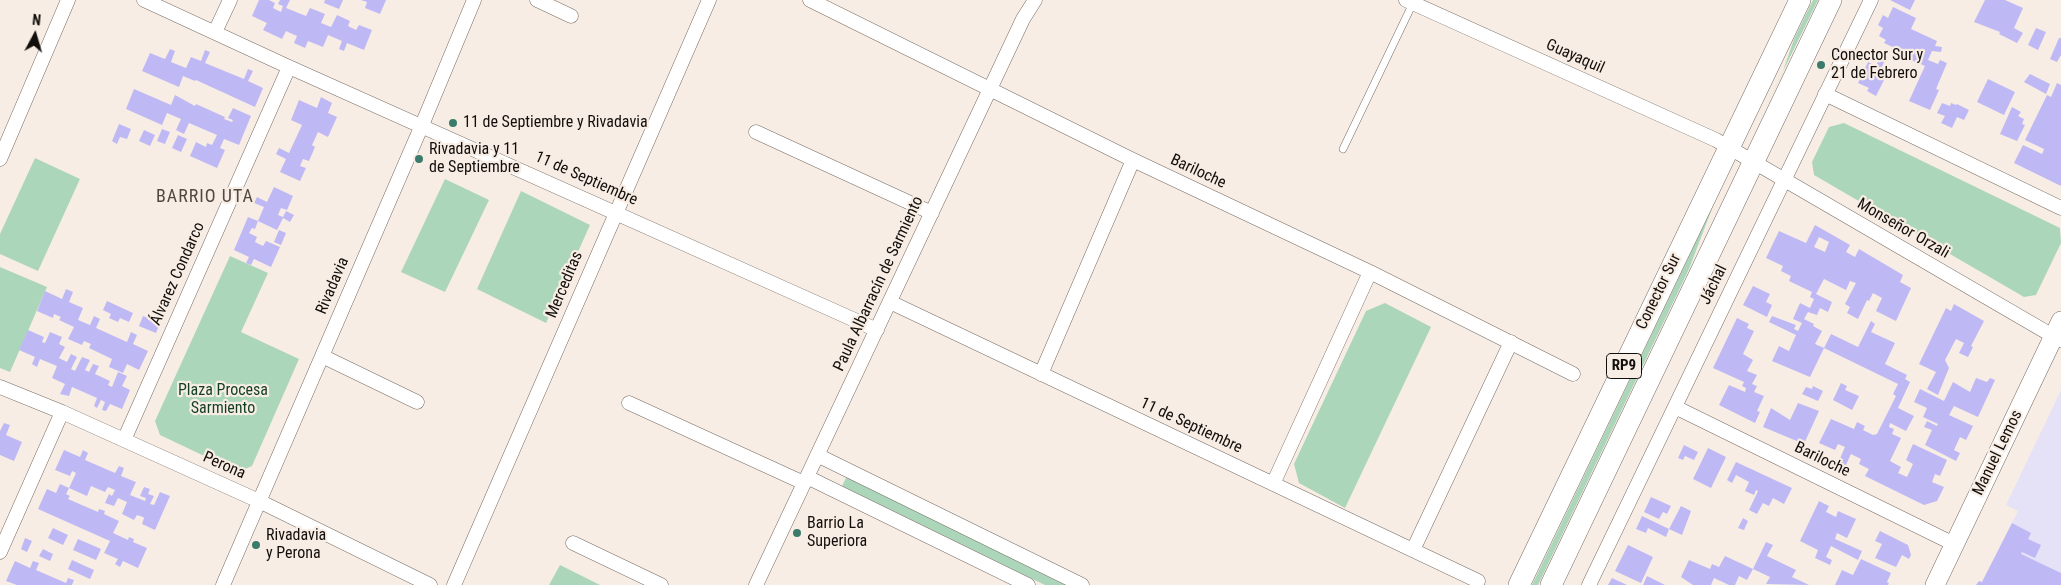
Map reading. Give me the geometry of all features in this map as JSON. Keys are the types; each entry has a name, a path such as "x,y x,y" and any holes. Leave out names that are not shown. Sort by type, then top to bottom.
{"main road":[{"name":"Conector Sur","path":"1519,585 1800,0"},
{"name":"Conector Sur","path":"1551,585 1831,0"}],"street":[{"path":"0,159 68,0"},
{"name":"11 de Septiembre","path":"144,0 288,67 422,125 877,330"},
{"path":"215,32 230,0"},
{"name":"Rivadavia","path":"223,585 422,125 474,0"},
{"path":"537,0 571,16"},
{"name":"Merceditas","path":"454,585 709,0"},
{"name":"Bariloche","path":"810,0 1133,160 1370,272 1573,374"},
{"name":"Paula Albarracín de Sarmiento","path":"756,585 1023,19 1035,0"},
{"name":"Jáchal","path":"1589,585 1871,0"},
{"name":"Guayaquil","path":"1409,2 1686,126 1728,148"},
{"name":"Álvarez Condarco","path":"124,440 288,67"},
{"path":"1826,94 2061,208"},
{"path":"756,132 932,213"},
{"name":"Monseñor Orzali","path":"1728,148 2059,332"},
{"path":"1041,374 1133,160"},
{"path":"1273,484 1370,272"},
{"name":"11 de Septiembre","path":"890,302 1478,581"},
{"name":"Manuel Lemos","path":"1935,585 2059,332"},
{"path":"1413,550 1511,342"},
{"path":"322,356 416,402"},
{"name":"Perona","path":"0,387 62,412 259,501 430,585"},
{"path":"630,403 806,480 1028,585"},
{"name":"Bariloche","path":"1675,407 1954,544"},
{"path":"0,552 62,412"},
{"path":"817,455 1082,585"},
{"path":"573,543 661,585"}],"lane":[{"path":"1344,149 1409,2"}],"shaded area":[{"path":"2061,390 2061,585 1987,585 1982,582 2018,511 2006,505"}],"green space":[{"path":"1813,0 1818,0 1783,72 1794,39"},
{"path":"1844,123 2060,228 2061,243 2036,295 2024,297 1814,175 1812,162 1829,127"},
{"path":"35,158 80,179 38,271 0,254 0,234"},
{"path":"445,179 489,200 445,292 401,272"},
{"path":"521,191 590,225 546,323 477,289"},
{"path":"1713,206 1689,269 1538,585 1532,585"},
{"name":"Plaza Procesa Sarmiento","path":"230,256 268,273 241,332 299,359 252,466 238,472 160,435 155,421"},
{"path":"0,267 47,287 10,372 0,368"},
{"path":"1385,303 1431,327 1345,508 1299,483 1294,464 1366,311"},
{"path":"847,476 1066,585 1045,585 842,486"},
{"path":"560,565 600,585 549,585"}],"building":[{"path":"259,0 269,0 275,3 273,8 281,12 283,6 278,4 280,0 290,0 286,8 306,16 310,8 325,14 321,23 331,27 337,15 350,21 348,26 356,30 359,25 372,30 364,50 347,43 344,51 339,49 342,41 328,35 323,47 308,41 305,48 294,43 297,36 286,31 282,39 263,30 267,23 252,16"},
{"path":"325,0 343,0 339,9 324,3"},
{"path":"361,0 386,0 380,14 365,8 367,2"},
{"path":"1890,0 1915,0 1910,10"},
{"path":"1985,0 2005,0 2023,8 2014,28 2023,33 2017,43 1999,34 2000,32 1974,22"},
{"path":"1893,7 1916,18 1911,29 1937,41 1935,46 1942,47 1941,52 1932,51 1928,60 1938,64 1940,60 1947,63 1936,89 1939,90 1930,110 1909,101 1925,66 1897,54 1899,50 1884,43 1886,40 1879,36 1883,28 1878,25 1883,15 1888,18"},
{"path":"2036,28 2046,32 2038,50 2028,45"},
{"path":"2059,38 2061,38 2061,55 2057,62 2050,59"},
{"path":"170,49 175,51 171,62 186,68 191,57 201,61 205,50 210,52 205,63 244,79 248,69 253,71 248,81 263,88 255,107 196,80 183,76 179,87 142,71 150,53 165,59"},
{"path":"1880,57 1885,60 1881,69 1888,72 1876,96 1867,91 1869,88 1858,83 1868,62 1876,66"},
{"path":"2030,74 2050,84 2046,94 2024,82"},
{"path":"1988,79 2015,92 2004,115 1977,102"},
{"path":"2057,83 2061,85 2061,186 2014,163 2023,145 2042,154 2044,149 2025,140 2047,95 2051,97"},
{"path":"134,89 171,105 175,95 195,106 196,104 225,117 224,119 232,122 233,120 228,118 233,108 251,116 239,145 224,139 220,148 225,150 217,168 190,156 196,142 206,147 207,143 212,145 217,135 189,123 184,134 176,130 181,119 167,113 162,125 126,109"},
{"path":"321,97 332,103 328,113 337,117 328,137 318,132 312,145 315,147 309,161 303,159 300,166 306,168 300,181 280,172 286,159 276,154 279,148 289,153 302,125 291,120 299,100 317,108"},
{"path":"1942,103 1950,106 1951,103 1957,104 1969,110 1964,120 1957,117 1952,128 1941,123 1945,116 1937,113"},
{"path":"2012,107 2021,112 2018,116 2024,119 2022,124 2025,125 2017,141 2000,134"},
{"path":"119,124 131,129 127,139 120,137 117,144 112,141"},
{"path":"162,129 170,132 165,144 157,141"},
{"path":"144,130 155,135 150,146 139,141"},
{"path":"178,135 187,139 181,152 172,148"},
{"path":"274,187 293,196 287,210 281,208 278,215 283,217 286,211 294,215 290,222 283,218 277,230 258,221 264,207 254,203 257,197 267,202"},
{"path":"248,217 258,221 255,229 252,228 249,233 257,237 255,242 263,246 266,241 280,247 271,267 254,259 251,265 246,263 249,257 234,250"},
{"path":"1815,225 1850,245 1846,252 1855,257 1859,249 1903,275 1900,282 1911,288 1896,321 1876,311 1882,298 1873,293 1869,301 1867,300 1858,319 1847,313 1850,307 1845,304 1856,283 1850,281 1846,290 1824,279 1816,294 1832,302 1828,312 1820,308 1817,315 1808,312 1804,319 1822,331 1815,344 1824,348 1810,377 1772,361 1779,346 1789,351 1796,335 1769,322 1772,316 1796,325 1794,329 1798,331 1802,323 1793,319 1800,303 1810,308 1814,299 1810,297 1812,292 1789,281 1791,276 1781,271 1783,266 1766,258 1779,231 1806,243","holes":["1819,237 1829,242 1825,252 1814,247"]},
{"path":"279,230 286,233 281,245 274,242"},
{"path":"1753,286 1770,294 1766,302 1772,305 1767,317 1743,305"},
{"path":"66,289 73,292 69,302 83,308 78,320 90,325 94,316 100,319 96,328 127,342 131,332 137,335 133,344 148,351 139,370 127,364 123,373 109,367 112,359 89,348 91,344 84,341 82,345 68,339 74,327 59,320 61,317 54,314 53,318 37,311 45,291 62,299"},
{"path":"107,301 133,313 129,322 120,318 118,322 109,318 111,314 103,310"},
{"path":"1954,304 1984,321 1971,346 1973,347 1968,357 1959,353 1964,343 1956,339 1945,360 1949,368 1938,395 1927,389 1936,372 1919,364 1946,308 1951,311"},
{"path":"143,316 160,323 156,333 139,326"},
{"path":"1737,318 1749,324 1747,328 1754,331 1743,354 1753,360 1747,371 1757,375 1752,384 1757,386 1754,392 1764,396 1757,411 1760,412 1755,423 1719,405 1729,385 1745,392 1746,388 1742,386 1744,382 1713,368"},
{"path":"1871,321 1875,324 1871,332 1895,343 1885,364 1907,375 1905,379 1910,382 1898,408 1914,416 1906,431 1890,423 1889,427 1894,429 1892,434 1901,438 1890,461 1901,467 1898,473 1907,477 1913,464 1906,460 1913,444 1947,460 1940,476 1935,474 1932,482 1944,487 1937,501 1924,505 1865,476 1869,469 1859,464 1861,459 1851,454 1845,467 1838,463 1845,447 1838,444 1835,450 1819,443 1831,419 1854,429 1857,422 1865,426 1863,430 1873,435 1877,434 1896,396 1893,394 1898,384 1824,348 1831,334 1858,347"},
{"path":"28,330 44,337 42,342 45,343 50,332 62,337 59,344 65,347 59,358 67,362 71,354 77,357 71,369 75,371 82,357 90,360 85,370 89,372 93,364 99,366 95,374 110,381 108,385 112,387 118,372 127,376 122,386 130,390 122,409 110,404 106,411 102,410 105,402 101,400 97,408 94,406 97,398 72,387 69,396 60,394 65,384 52,378 57,366 40,359 37,367 32,364 35,357 19,350"},
{"path":"1976,378 1987,382 1990,378 1995,380 1978,417 1954,406 1949,415 1973,426 1966,440 1960,437 1954,450 1960,453 1956,461 1925,445 1932,430 1924,427 1927,421 1937,426 1938,424 1923,417 1927,408 1914,402 1920,389 1944,401 1953,382 1970,392"},
{"path":"1841,383 1847,386 1845,390 1859,396 1852,410 1833,400"},
{"path":"1813,386 1823,391 1818,401 1802,394 1806,387 1812,389"},
{"path":"1798,403 1819,411 1804,444 1763,427 1771,408 1790,420"},
{"path":"4,423 10,425 6,435 22,442 14,461 0,455 0,431"},
{"path":"1684,445 1698,452 1694,460 1685,456 1683,460 1678,458"},
{"path":"1708,448 1726,457 1711,488 1693,479"},
{"path":"64,450 80,457 83,450 88,453 85,460 115,473 119,466 124,468 121,476 136,482 130,495 145,501 146,498 140,496 144,487 150,489 148,494 154,496 150,504 154,505 160,492 170,496 155,530 142,524 143,517 137,515 134,520 122,514 127,502 118,498 114,506 105,503 109,494 112,496 115,490 108,487 105,492 91,486 87,496 69,488 76,473 72,471 70,476 55,470"},
{"path":"1736,462 1792,488 1784,504 1773,498 1769,506 1763,503 1757,514 1749,510 1758,491 1756,490 1754,495 1745,491 1749,482 1736,475 1732,483 1727,480"},
{"path":"60,484 69,488 66,494 70,496 68,499 98,512 99,509 105,511 104,514 119,521 113,533 128,540 129,537 134,539 133,542 147,548 138,568 123,561 120,567 115,564 118,559 104,553 110,541 38,509 47,489 56,493"},
{"path":"1651,497 1671,506 1667,514 1663,512 1659,519 1644,512"},
{"path":"1819,501 1829,506 1826,512 1836,517 1838,511 1856,519 1847,538 1837,533 1835,539 1862,551 1858,560 1831,546 1826,557 1832,560 1830,565 1815,558 1818,550 1800,541"},
{"path":"1681,506 1691,511 1682,535 1669,529"},
{"path":"1642,516 1669,529 1666,537 1648,528 1646,533 1636,529"},
{"path":"1743,518 1748,521 1744,530 1738,528"},
{"path":"2012,523 2031,533 2028,539 2041,545 2035,558 2022,552 2021,554 2061,573 2061,585 1976,585 1979,581 1982,582"},
{"path":"53,528 68,535 63,545 48,538"},
{"path":"1880,531 1908,545 1911,555 1909,559 1902,555 1896,567 1875,558 1882,544 1875,541"},
{"path":"25,538 32,541 27,552 21,549"},
{"path":"78,539 101,549 96,560 73,550"},
{"path":"1766,542 1773,545 1767,556 1796,570 1792,577 1809,585 1766,584 1770,577 1753,569"},
{"path":"1628,545 1653,557 1641,583 1615,571"},
{"path":"43,549 53,554 50,561 39,556"},
{"path":"1725,556 1753,569 1747,580 1739,576 1735,585 1729,585 1714,578 1711,585 1693,585 1681,577 1689,560 1710,569 1712,564 1719,567"},
{"path":"1861,559 1891,573 1887,582 1889,583 1888,585 1835,585 1842,570 1853,575"},
{"path":"72,560 94,570 90,579 68,569"},
{"path":"15,561 30,568 33,561 39,563 36,570 66,583 68,578 74,580 72,585 17,585 6,581"},
{"path":"1647,576 1665,585 1643,585"},
{"path":"1612,578 1627,585 1608,585"}],"place":[{"name":"Conector Sur y 21 de Febrero","path":"1821,65"},
{"name":"11 de Septiembre y Rivadavia","path":"453,123"},
{"name":"Rivadavia y 11 de Septiembre","path":"419,159"},
{"name":"Barrio La Superiora","path":"797,533"},
{"name":"Rivadavia y Perona","path":"256,545"}],"district":[{"name":"BARRIO UTA","path":"205,197"}]}
